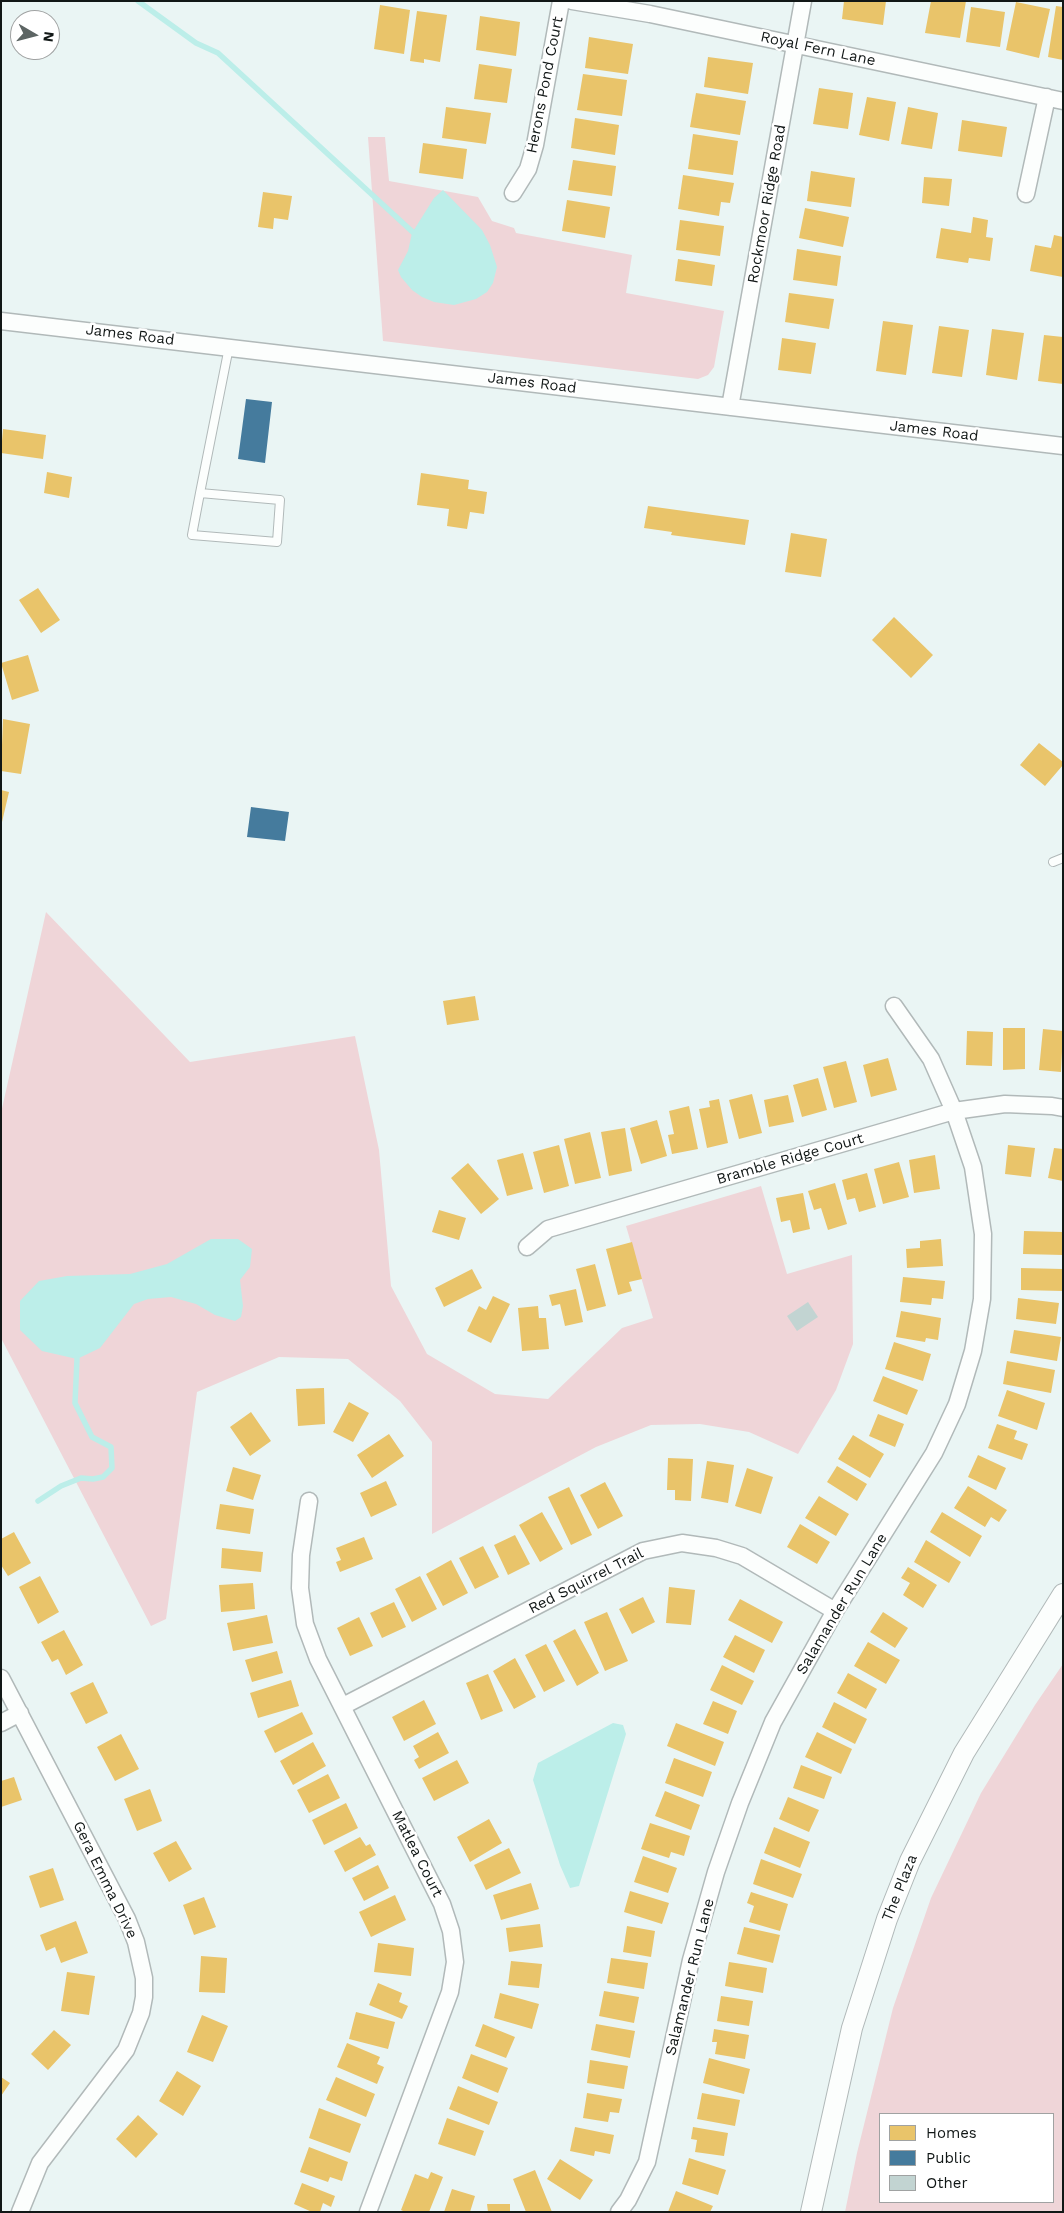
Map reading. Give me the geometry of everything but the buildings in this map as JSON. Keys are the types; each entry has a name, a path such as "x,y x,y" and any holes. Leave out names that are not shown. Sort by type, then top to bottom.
{"street":[{"name":"Herons Pond Court","path":"513,193 528,169 536,145 561,1"},
{"name":"Royal Fern Lane","path":"572,1 650,14 1055,99"},
{"name":"Rockmoor Ridge Road","path":"730,407 803,1"},
{"path":"1026,194 1055,99"},
{"name":"James Road","path":"1,320 1063,446"},
{"name":"Salamander Run Lane","path":"619,2212 628,2200 647,2162 691,1960 716,1872 740,1803 773,1722 835,1611 934,1453 957,1404 973,1351 982,1299 984,1234 973,1168 954,1111 931,1059 894,1006"},
{"name":"Bramble Ridge Court","path":"527,1247 548,1229 954,1111 1005,1104 1063,1108"},
{"name":"Matlea Court","path":"308,1501 301,1555 300,1588 305,1624 318,1659 442,1904 451,1931 455,1962 450,1992 368,2212"},
{"name":"Red Squirrel Trail","path":"343,1706 644,1551 682,1543 716,1548 742,1556 835,1611"},
{"name":"The Plaza","path":"811,2212 852,2028 887,1919 910,1861 964,1753 1063,1594"},
{"name":"Gera Emma Drive","path":"1,1678 126,1919 141,1959 144,1988 141,2013 126,2050 40,2163 20,2212"},
{"path":"1,1723 20,1713"}],"lane":[{"path":"200,493 280,500 277,542 192,535 200,493 229,347"},
{"path":"1053,862 1063,858"}],"shaded area":[{"path":"368,137 385,137 389,181 478,197 492,221 514,228 516,233 632,255 626,293 724,311 714,367 708,375 698,379 383,341"},
{"path":"46,912 190,1062 355,1036 379,1150 391,1286 427,1354 495,1394 548,1399 622,1328 653,1318 626,1226 761,1186 787,1274 852,1255 853,1344 836,1390 798,1454 749,1432 700,1424 651,1425 596,1447 432,1534 432,1442 400,1401 348,1359 279,1357 197,1392 166,1619 151,1626 1,1338 1,1113"},
{"path":"1063,1664 1063,2212 845,2212 857,2153 893,2008 931,1898 981,1793 1035,1705"}],"water":[{"path":"443,190 482,230 490,245 497,267 493,283 487,292 476,299 454,305 434,302 422,297 412,290 401,277 398,270 408,251 412,233 434,198"},
{"path":"211,1239 238,1239 252,1249 250,1267 240,1280 243,1306 241,1317 235,1321 215,1315 196,1304 171,1297 148,1299 134,1304 100,1348 77,1359 42,1351 20,1330 20,1301 39,1281 67,1276 130,1274 167,1264"},
{"path":"613,1723 623,1725 626,1734 579,1886 570,1888 560,1865 533,1780 538,1763"}],"waterway":[{"path":"138,1 196,43 218,53 417,236"},
{"path":"38,1501 61,1486 81,1478 93,1479 103,1477 112,1468 111,1447 92,1437 75,1403 77,1359"}]}
